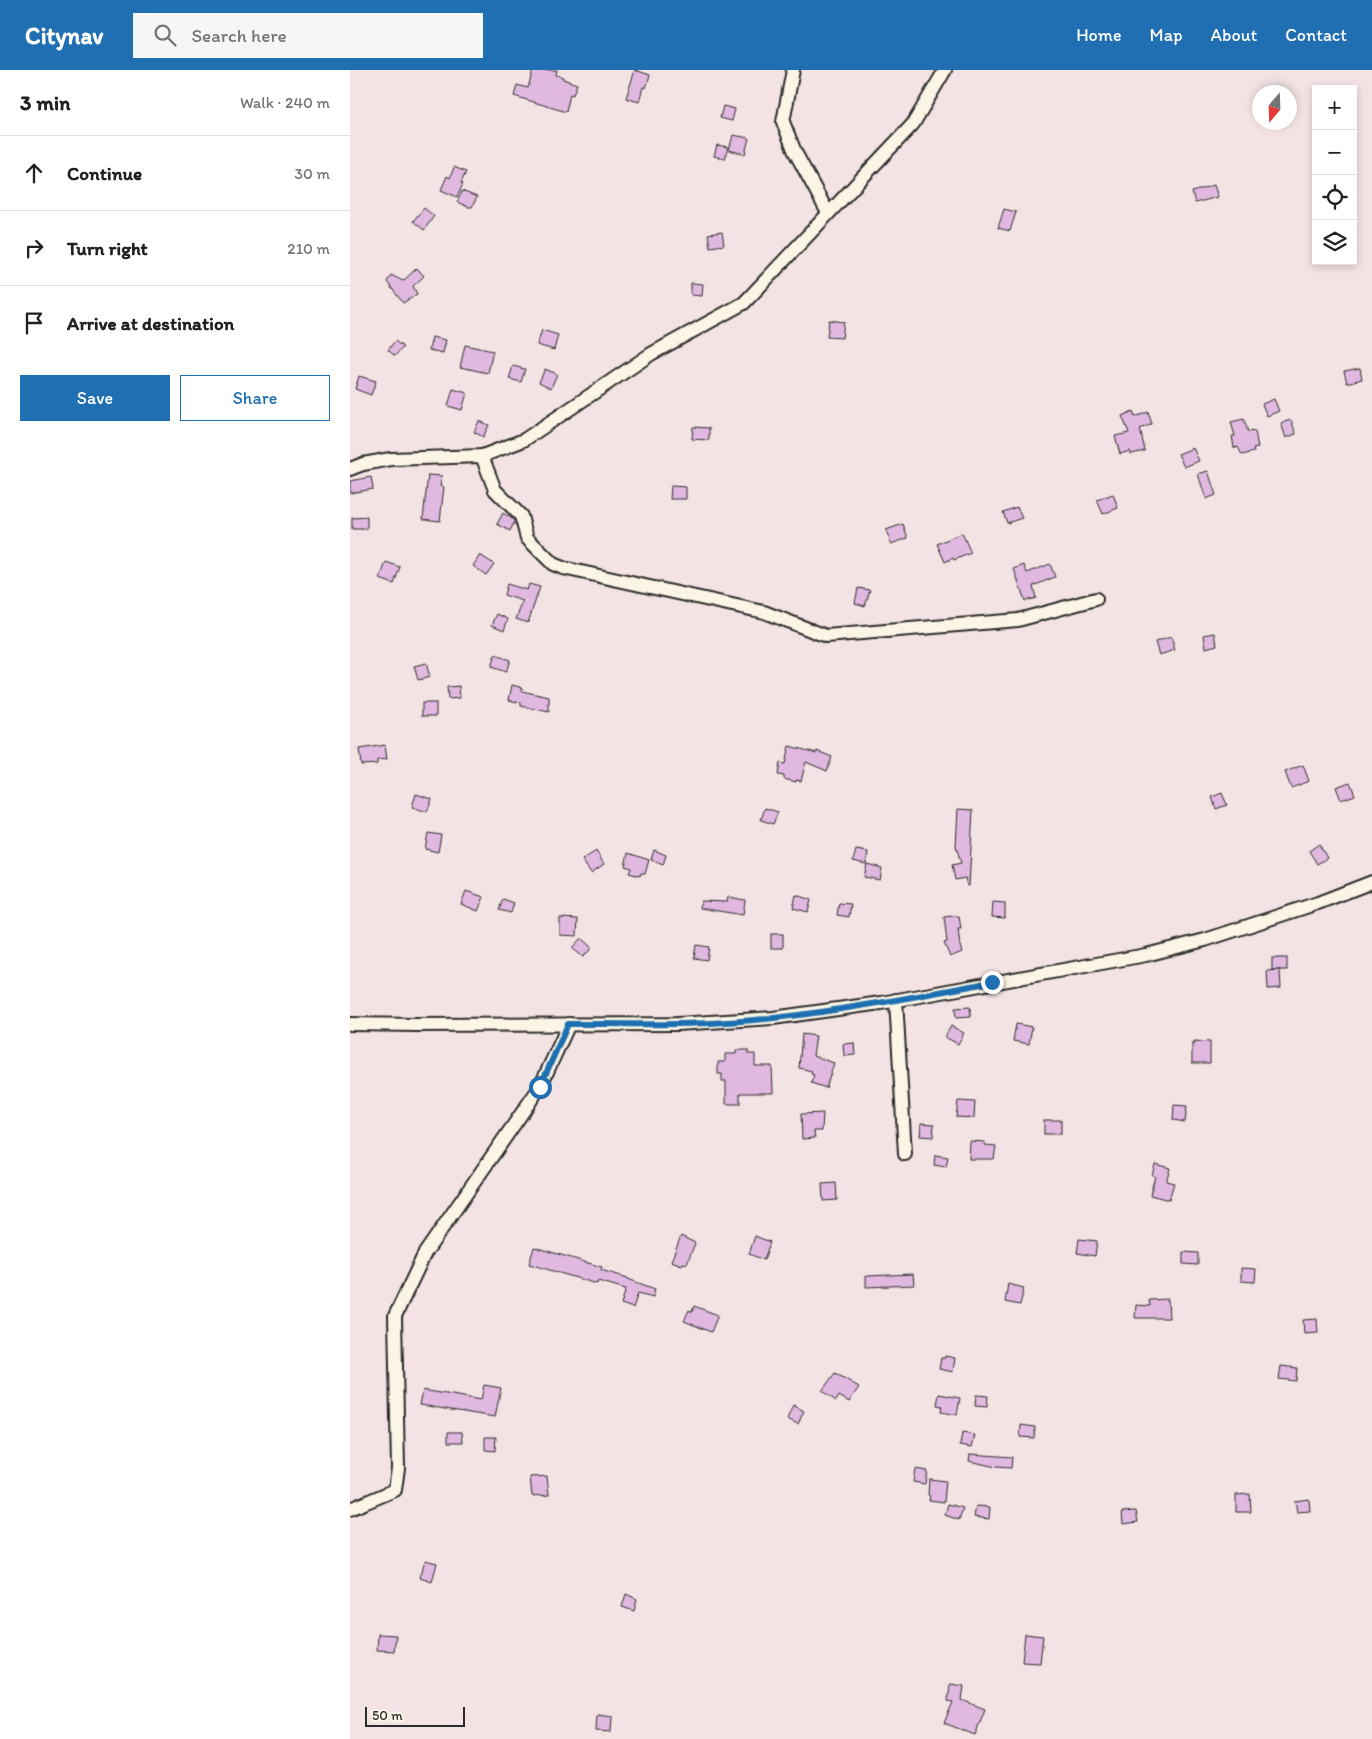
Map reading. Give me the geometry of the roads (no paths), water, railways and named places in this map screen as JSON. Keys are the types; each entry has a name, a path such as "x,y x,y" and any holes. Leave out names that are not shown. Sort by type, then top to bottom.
{"street":[{"path":"792,70 783,122 794,152 828,214"},
{"path":"350,469 363,464 391,459 482,456 524,440 651,354 744,303 913,124 945,70"},
{"path":"482,456 495,490 521,516 527,538 553,564 563,568 764,612 826,636 1018,620 1096,599"},
{"path":"350,1024 677,1024 773,1018 896,1000 1146,955 1205,940 1318,903 1372,882"},
{"path":"896,1000 905,1154"},
{"path":"350,1509 396,1490 398,1468 395,1316 425,1253 540,1087 568,1024"}]}
